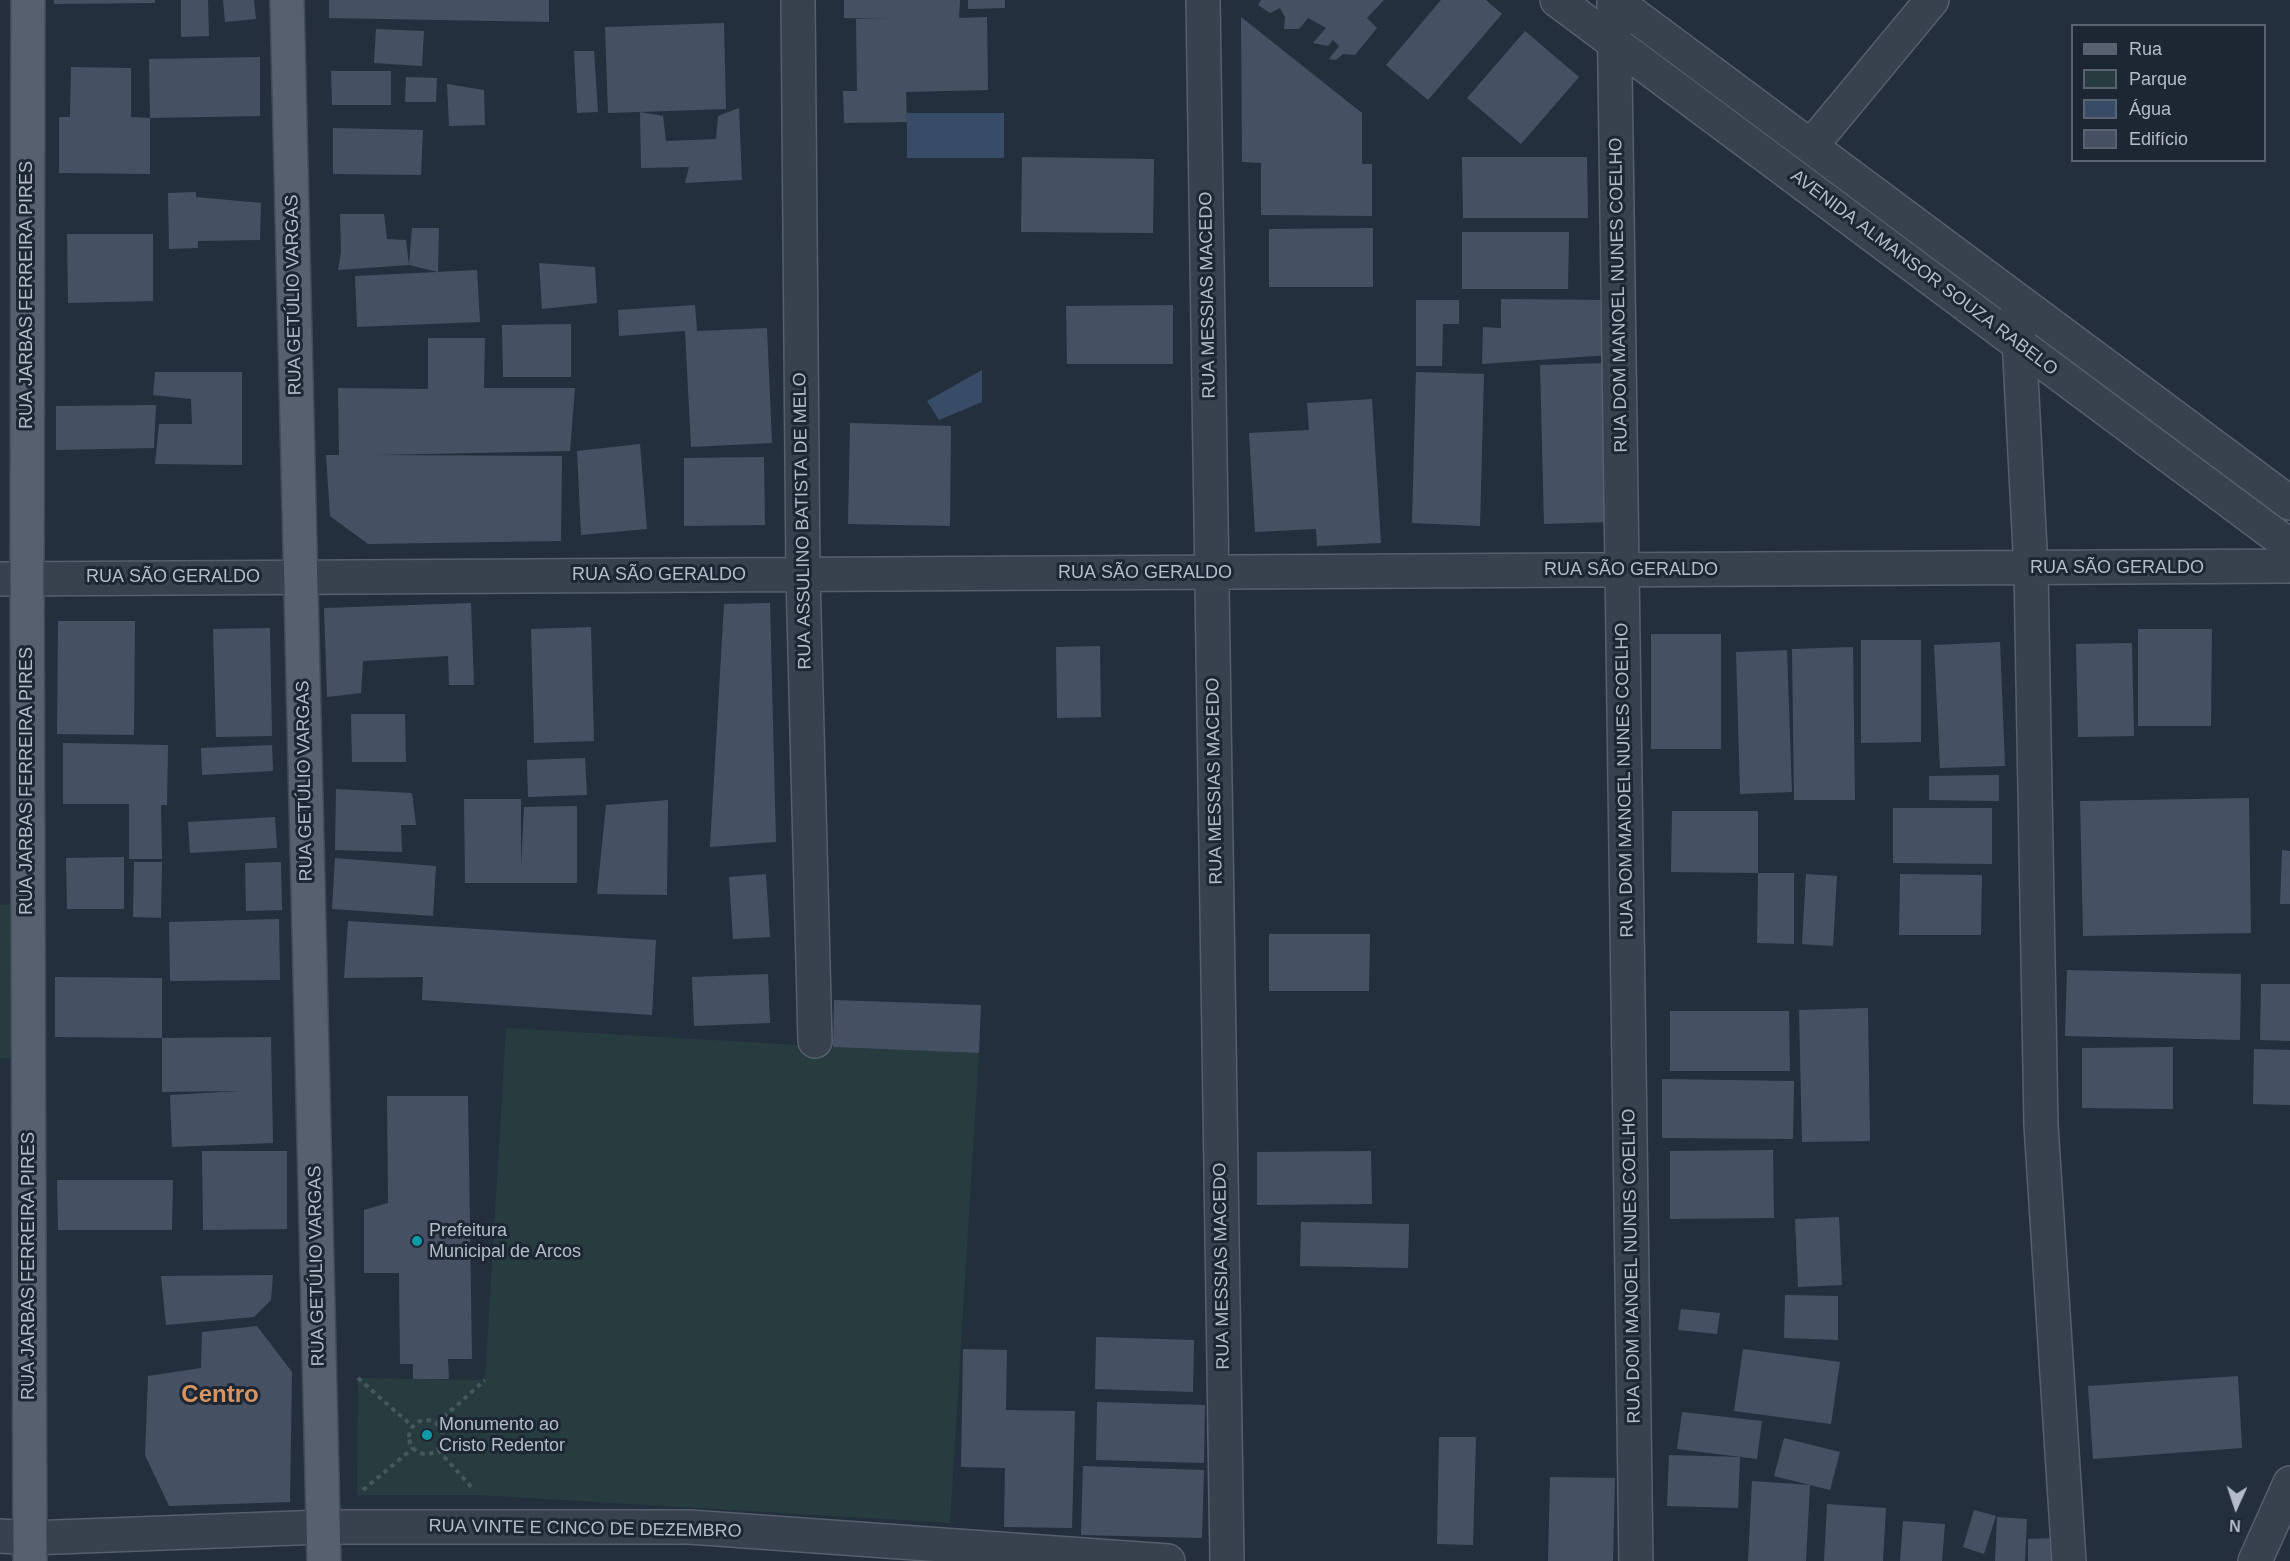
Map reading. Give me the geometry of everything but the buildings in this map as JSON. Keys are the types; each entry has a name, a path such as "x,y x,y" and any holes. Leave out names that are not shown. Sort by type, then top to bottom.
{"main road":[{"name":"RUA JARBAS FERREIRA PIRES","path":"20,1545 13,579 28,0"},
{"name":"RUA GETÚLIO VARGAS","path":"287,0 324,1561"}],"street":[{"name":"RUA ASSULINO BATISTA DE MELO","path":"798,0 803,574 815,1041"},
{"name":"RUA MESSIAS MACEDO","path":"1203,0 1227,1561"},
{"name":"AVENIDA ALMANSOR SOUZA RABELO","path":"1557,0 2290,546"},
{"name":"AVENIDA ALMANSOR SOUZA RABELO","path":"1614,0 2290,503"},
{"name":"RUA DOM MANOEL NUNES COELHO","path":"1614,0 1636,1561"},
{"path":"1811,146 1932,0"},
{"path":"2017,300 2031,568 2042,1125 2069,1561"},
{"name":"RUA SÃO GERALDO","path":"13,579 2290,567"},
{"path":"2255,1561 2290,1483"},
{"name":"RUA VINTE E CINCO DE DEZEMBRO","path":"20,1545 323,1527 689,1527 1168,1561"}],"path":[{"path":"358,1378 412,1426"},
{"path":"437,1423 485,1380"},
{"path":"421,1420 432,1420 437,1423 444,1439 438,1450 422,1454 413,1448 408,1437 412,1426 421,1420"},
{"path":"357,1495 413,1448"},
{"path":"438,1450 478,1495"}],"green space":[{"path":"13,904 12,1059 0,1058 0,905"},
{"path":"506,1028 979,1053 950,1523 478,1495 357,1495 358,1378 485,1380"}],"water":[{"path":"907,113 1004,113 1004,158 907,158"},
{"path":"982,370 982,402 939,420 927,401"}],"place":[{"name":"Prefeitura Municipal de Arcos","path":"417,1241"},
{"name":"Monumento ao Cristo Redentor","path":"427,1435"}],"district":[{"name":"Centro","path":"220,1395"}]}
